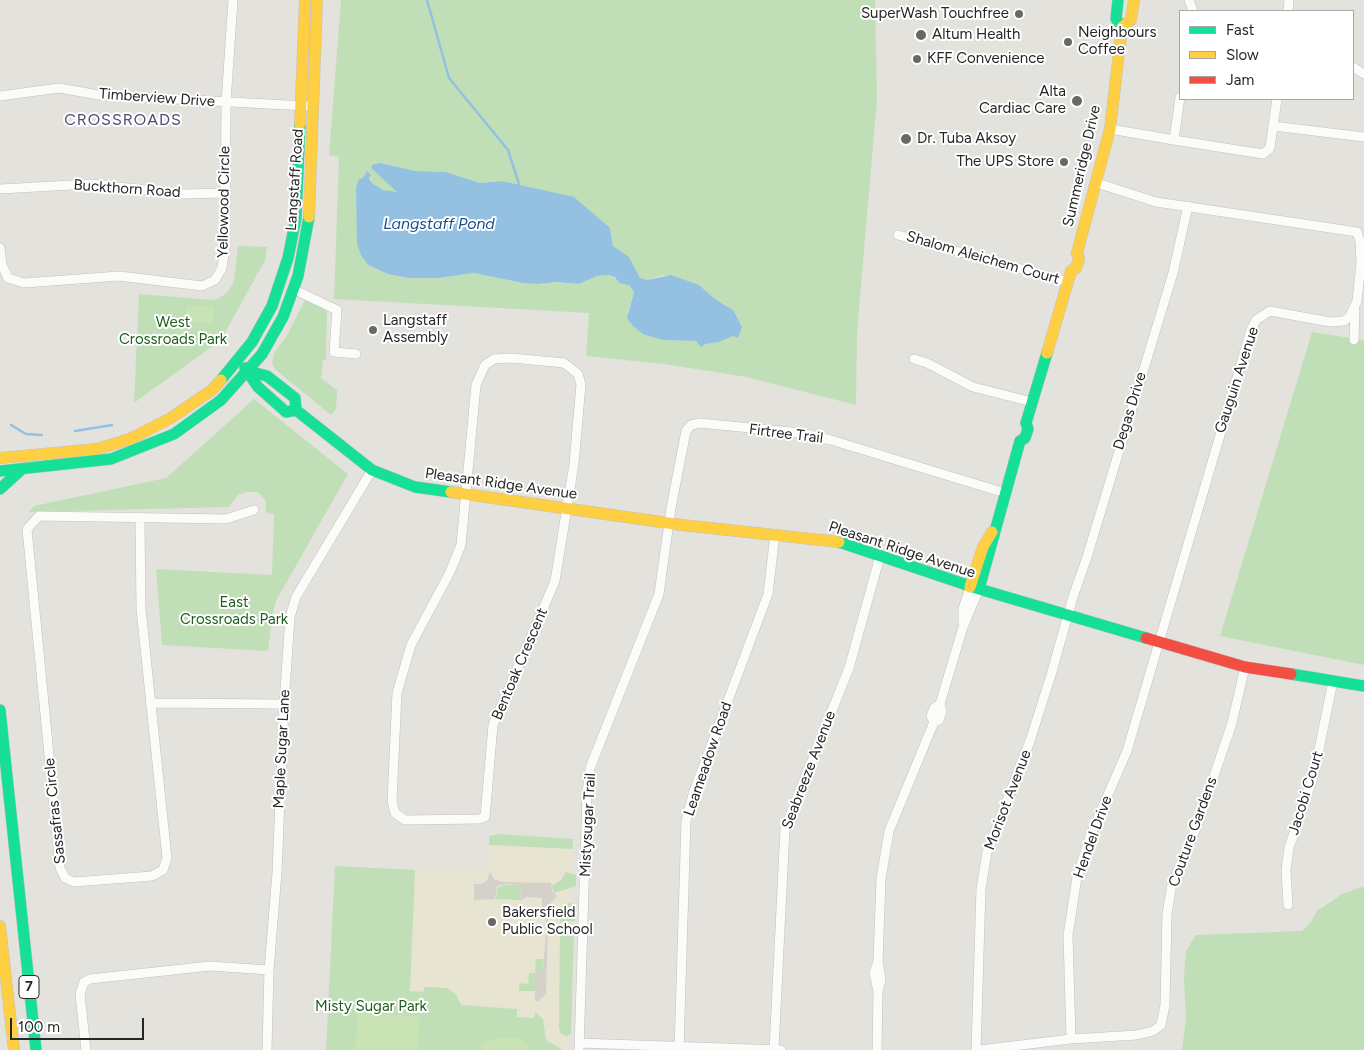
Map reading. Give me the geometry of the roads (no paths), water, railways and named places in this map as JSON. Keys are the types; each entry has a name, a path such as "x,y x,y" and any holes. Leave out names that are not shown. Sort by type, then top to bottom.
{"street":[{"name":"Yellowood Circle","path":"0,248 4,273 8,278 18,282 119,276 202,286 210,284 222,268 225,247 226,102 233,0 225,0"},
{"name":"Langstaff Road","path":"0,471 110,459 174,434 221,400 262,354 283,317 293,289 308,227 308,106 305,0"},
{"name":"Langstaff Road","path":"0,458 78,452 130,439 171,418 212,390 252,342 272,306 288,258 296,218 317,0"},
{"name":"Summeridge Drive","path":"877,1050 878,991 881,980 878,961 881,879 889,831 934,722 939,720 942,711 940,704 963,627 964,609 974,588 983,547 994,528 1020,441 1025,438 1028,429 1026,423 1032,402 1070,276 1076,268 1079,259 1077,252 1110,129 1122,27 1116,19 1118,0"},
{"name":"Summeridge Drive","path":"1122,27 1131,20 1134,0"},
{"name":"Timberview Drive","path":"0,96 59,88 99,94 308,106"},
{"path":"1174,140 1180,100"},
{"path":"1110,129 1263,154 1270,148 1277,100"},
{"path":"1273,126 1364,137 1364,133"},
{"path":"1096,183 1156,202 1357,232 1360,241 1360,263 1354,340"},
{"name":"Buckthorn Road","path":"0,189 90,184 183,194 224,193"},
{"name":"Degas Drive","path":"1068,614 1173,273 1188,206"},
{"name":"Shalom Aleichem Court","path":"898,235 1070,276"},
{"path":"293,289 337,310 334,352 356,354"},
{"name":"Gauguin Avenue","path":"1157,642 1248,339 1256,320 1270,311 1330,322 1344,320 1350,316 1355,308"},
{"path":"467,496 476,385 485,365 494,359 512,358 564,363 578,374 580,384 567,508"},
{"path":"914,359 927,363 972,387 1032,402"},
{"name":"Pleasant Ridge Avenue","path":"238,361 248,371 267,376 294,398 296,410 372,470 415,487 467,496 669,523 832,540 974,588 1245,667 1364,686"},
{"name":"Firtree Trail","path":"669,523 682,441 691,425 700,423 800,433 1005,493"},
{"path":"0,488 21,470"},
{"name":"Maple Sugar Lane","path":"267,1050 269,970 277,872 284,704 290,617 296,597 372,470"},
{"name":"Bentoak Crescent","path":"467,496 461,545 450,572 411,645 397,693 392,801 395,813 405,820 478,819 485,816 493,725 555,581 567,508"},
{"name":"Sassafras Circle","path":"140,519 141,609 167,858 163,870 152,876 74,882 65,878 60,868 27,529 39,516 83,515 140,519 226,519 254,510"},
{"name":"Mistysugar Trail","path":"579,1046 587,792 590,768 659,594 669,523"},
{"name":"Leameadow Road","path":"679,1048 686,821 694,791 768,594 775,534"},
{"name":"Seabreeze Avenue","path":"774,1050 784,828 849,668 880,556"},
{"name":"Morisot Avenue","path":"976,1050 981,889 987,852 1030,741 1068,614"},
{"name":"Hendel Drive","path":"1072,1039 1068,935 1077,877 1091,834 1126,750 1157,642"},
{"name":"Couture Gardens","path":"980,1050 1072,1039 1137,1035 1153,1032 1161,1025 1165,1005 1166,914 1172,884 1198,823 1232,723 1245,667"},
{"name":"Jacobi Court","path":"1288,906 1286,870 1289,848 1314,774 1333,681"},
{"path":"150,703 284,704"},
{"name":"7","path":"0,710 36,1050"},
{"name":"7","path":"0,926 14,1050"},
{"path":"86,1050 80,994 84,982 210,966 269,970"},
{"path":"579,1046 781,1050"}],"water":[{"name":"Langstaff Pond","path":"380,163 415,171 446,172 480,183 502,181 574,197 610,228 613,246 629,257 640,278 647,280 671,275 699,285 715,299 733,310 742,327 738,338 733,336 719,342 705,344 701,347 696,341 662,340 643,334 627,318 634,292 629,285 619,283 615,277 609,275 597,276 579,284 557,282 538,284 523,283 474,273 438,278 408,278 388,274 368,265 361,255 357,244 356,187 359,179 363,178 367,171 371,175 369,178 372,183 383,190 397,192 371,168 372,165"}],"waterway":[{"path":"427,0 449,78 508,150 519,184"},
{"path":"11,425 26,434 42,435"},
{"path":"75,431 112,425"}],"place":[{"name":"SuperWash Touchfree","path":"1019,14"},
{"name":"Altum Health","path":"921,35"},
{"name":"Neighbours Coffee","path":"1068,42"},
{"name":"KFF Convenience","path":"917,59"},
{"name":"Alta Cardiac Care","path":"1077,101"},
{"name":"Dr. Tuba Aksoy","path":"906,139"},
{"name":"The UPS Store","path":"1064,162"},
{"name":"Langstaff Assembly","path":"373,330"},
{"name":"Bakersfield Public School","path":"492,922"}],"district":[{"name":"CROSSROADS","path":"123,120"}],"park label":[{"name":"West Crossroads Park","path":"173,332"},
{"name":"East Crossroads Park","path":"234,612"},
{"name":"Misty Sugar Park","path":"371,1007"}]}
